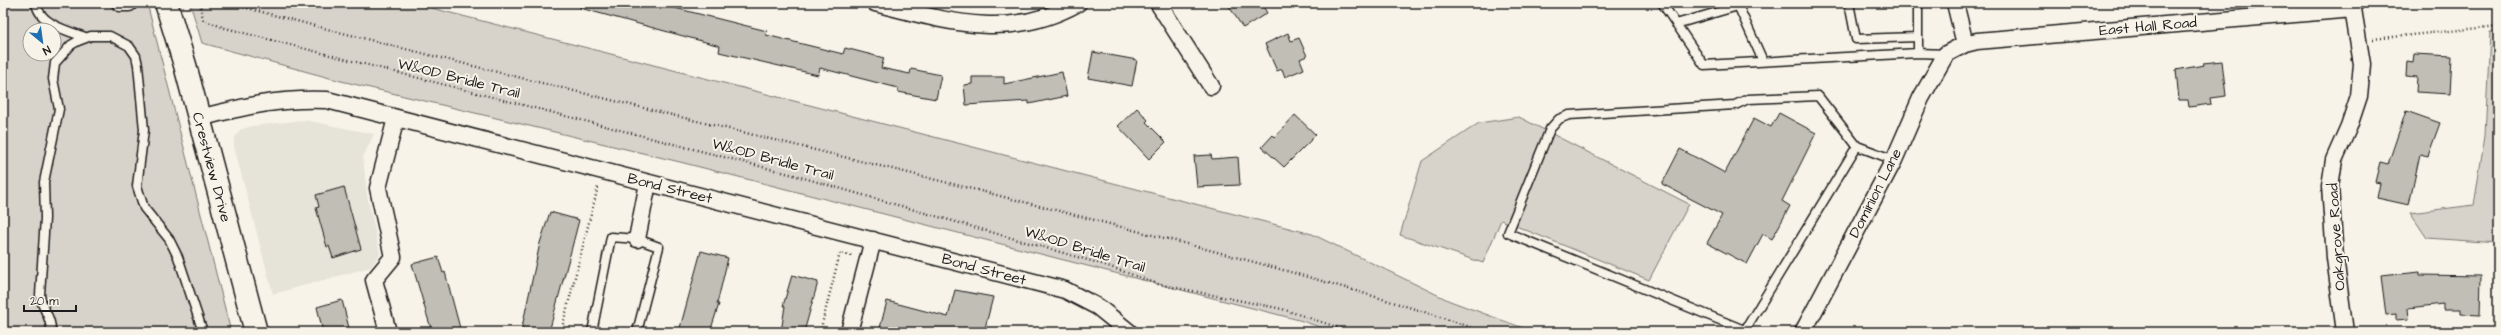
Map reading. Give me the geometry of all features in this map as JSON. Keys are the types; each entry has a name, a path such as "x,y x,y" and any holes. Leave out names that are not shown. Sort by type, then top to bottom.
{"main road":[{"name":"Crestview Drive","path":"166,3 199,118 256,332"}],"street":[{"path":"120,3 129,3"},
{"path":"874,3 955,23 982,26 1010,24 1038,19 1078,3"},
{"path":"1158,3 1211,86"},
{"path":"1955,3 1965,44"},
{"name":"East Hall Road","path":"1946,54 1965,44 2352,6"},
{"name":"Oakgrove Road","path":"2345,332 2335,258 2330,186 2334,160 2349,126 2359,96 2362,64 2352,6"},
{"name":"Dominion Lane","path":"1803,332 1894,160 1921,98 1946,54"},
{"name":"Bond Street","path":"199,118 251,104 292,99 327,100 1065,290 1098,306 1129,332"},
{"path":"388,332 374,280 392,257 378,188 396,118"},
{"path":"637,239 648,183"},
{"path":"849,332 873,240"}],"lane":[{"path":"36,3 40,13 50,22 85,38"},
{"path":"1662,3 1704,65 1918,52 1946,54"},
{"path":"1849,3 1856,39 1918,37"},
{"path":"1918,3 1918,52"},
{"path":"1676,24 1737,4 1764,61"},
{"path":"51,332 49,314 40,300 40,294 45,218 44,182 59,109 53,71 55,64 71,45 85,38 100,36 116,38 129,46 136,56 144,130 137,186 144,208 169,239 181,263 203,332"},
{"path":"1857,146 1747,331 1508,233 1550,129 1558,120 1569,116 1735,105 1748,99 1818,96 1857,146 1894,160"},
{"path":"592,332 611,237 637,239 659,247 638,332"}],"path":[{"name":"W&OD Bridle Trail","path":"200,3 203,20 225,28 790,174 1105,264 1158,284 1282,309 1352,332"},
{"path":"228,3 396,48 1084,218 1368,293 1485,332"},
{"path":"2359,41 2498,26"},
{"path":"561,332 601,171"},
{"path":"820,332 840,253 868,260"}],"shaded area":[{"path":"3,3 147,3 231,332 3,332"},
{"path":"190,3 412,3 1312,234 1450,301 1534,332 1335,332 1299,320 680,162 337,80 202,43"},
{"path":"2498,31 2498,243 2427,238 2410,213 2474,205 2485,136 2490,32"},
{"path":"1519,117 1689,204 1649,280 1501,220 1483,263 1400,235 1422,161 1479,123"},
{"path":"304,120 374,134 363,157 367,195 380,254 371,267 273,294 234,147 234,139 240,130 252,126"}],"building":[{"path":"581,3 655,3 767,31 766,35 843,54 845,48 884,58 881,68 910,74 911,69 941,75 936,99 898,92 898,88 820,68 818,75 719,52 720,46 580,8"},
{"path":"1227,3 1261,3 1267,13 1243,28"},
{"path":"1288,33 1291,41 1299,38 1307,56 1300,59 1304,69 1285,77 1282,69 1277,71 1265,44"},
{"path":"1093,52 1137,60 1132,86 1088,78"},
{"path":"2414,54 2452,56 2450,94 2416,92 2417,77 2406,76 2407,61 2413,62"},
{"path":"2222,61 2226,96 2210,98 2211,104 2189,107 2188,100 2179,100 2176,70 2204,65 2203,63"},
{"path":"1062,72 1067,96 1029,104 1029,101 966,105 964,85 972,84 972,77 1004,77 1004,84"},
{"path":"1137,108 1148,120 1146,122 1166,142 1149,159 1118,126"},
{"path":"2406,111 2440,123 2428,156 2420,154 2409,205 2377,198 2380,183 2375,182 2380,162 2388,164"},
{"path":"1779,113 1816,133 1782,201 1790,206 1772,239 1763,234 1747,264 1707,243 1722,215 1662,184 1680,149 1725,173 1754,118 1771,127"},
{"path":"1295,115 1316,135 1284,167 1262,147 1273,135 1275,137"},
{"path":"1211,155 1212,159 1238,157 1240,185 1197,187 1194,156"},
{"path":"344,187 361,249 333,258 329,246 327,247 316,208 319,207 316,195"},
{"path":"550,212 579,220 549,332 521,332 540,243"},
{"path":"701,251 728,258 717,304 719,304 710,332 683,332 683,329 680,328"},
{"path":"438,257 443,273 445,272 461,332 432,332 412,264"},
{"path":"2420,272 2420,275 2481,276 2480,315 2460,314 2460,310 2443,310 2443,304 2408,308 2409,319 2396,320 2396,314 2386,315 2381,276"},
{"path":"792,275 818,282 804,332 781,332 785,306 783,306"},
{"path":"955,290 993,297 984,332 895,332 880,328 887,301 948,317"},
{"path":"342,300 350,332 323,332 317,307"}]}
